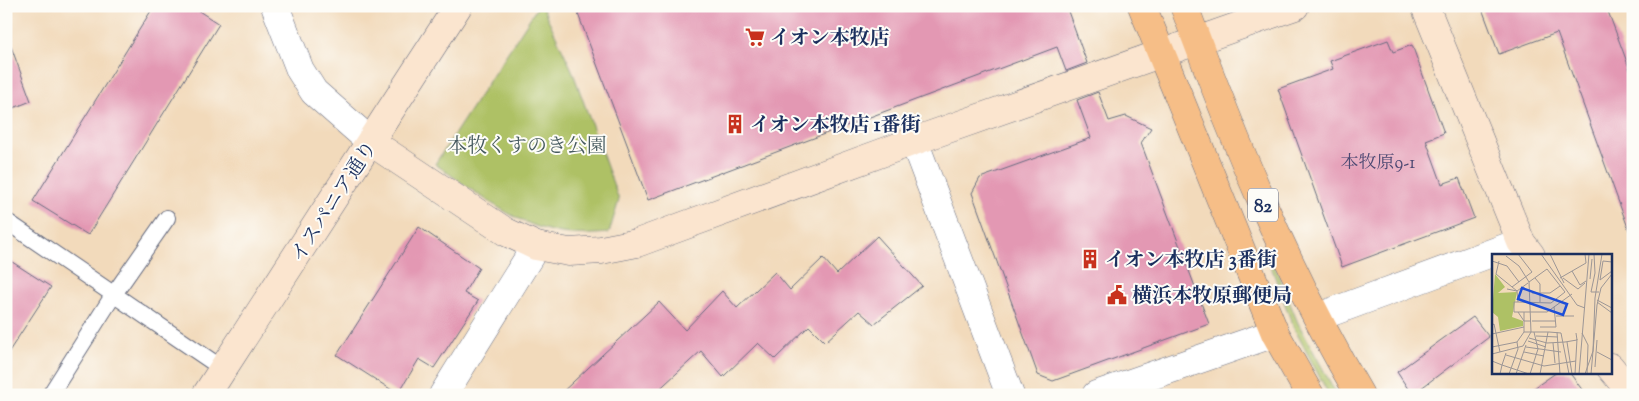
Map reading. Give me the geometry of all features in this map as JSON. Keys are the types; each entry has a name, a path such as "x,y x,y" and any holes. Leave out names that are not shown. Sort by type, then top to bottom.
{"main road":[{"name":"82","path":"1142,6 1160,56 1275,333 1310,395"},
{"name":"82","path":"1184,6 1253,183 1287,259 1360,395"}],"street":[{"path":"275,6 300,70 314,92 371,142 499,227 536,246 569,252 602,250 637,243 914,141 1160,56 1295,6"},
{"name":"イスパニア通り","path":"206,395 458,6"},
{"path":"1424,6 1526,248 1508,254"},
{"path":"914,141 1010,395"},
{"path":"443,395 536,246"},
{"path":"1318,318 1492,259"},
{"path":"1096,395 1275,333"},
{"path":"1612,369 1633,394"}],"lane":[{"path":"50,395 114,294 167,218"},
{"path":"6,221 223,369"}],"green space":[{"name":"本牧くすのき公園","path":"538,6 542,6 572,70 619,200 609,233 571,234 534,226 499,208 435,164"},
{"path":"1272,259 1298,323 1337,395 1329,395 1293,326 1269,261"}],"building":[{"path":"154,6 191,6 219,24 88,235 33,201"},
{"name":"イオン本牧店 1番街","path":"575,6 1066,6 1087,63 1066,71 1057,47 648,200"},
{"path":"1481,6 1606,6 1633,78 1633,232 1630,233 1557,33 1499,54"},
{"path":"1388,40 1393,52 1412,45 1444,133 1426,140 1442,184 1459,178 1474,218 1342,267 1278,89 1333,69 1330,61"},
{"path":"6,41 9,41 31,101 6,111"},
{"name":"イオン本牧店 3番街","path":"1098,92 1109,121 1126,116 1151,128 1141,143 1209,324 1053,381 1038,375 972,193 980,178 1091,138 1077,100"},
{"path":"419,227 479,268 464,293 478,301 434,368 419,359 398,394 337,355"},
{"path":"877,236 922,286 874,324 859,311 825,342 809,326 775,359 758,343 723,377 701,351 653,395 559,395 659,302 685,330 722,291 737,308 775,272 790,290 823,258 837,274"},
{"path":"6,258 51,287 6,356"},
{"path":"1473,317 1489,337 1412,395 1397,372"},
{"path":"1554,374 1570,374 1586,395 1524,395"}],"place":[{"name":"イオン本牧店","path":"755,37"},
{"name":"イオン本牧店 1番街","path":"735,124"},
{"name":"イオン本牧店 3番街","path":"1090,259"},
{"name":"横浜本牧原郵便局","path":"1117,295"}]}
